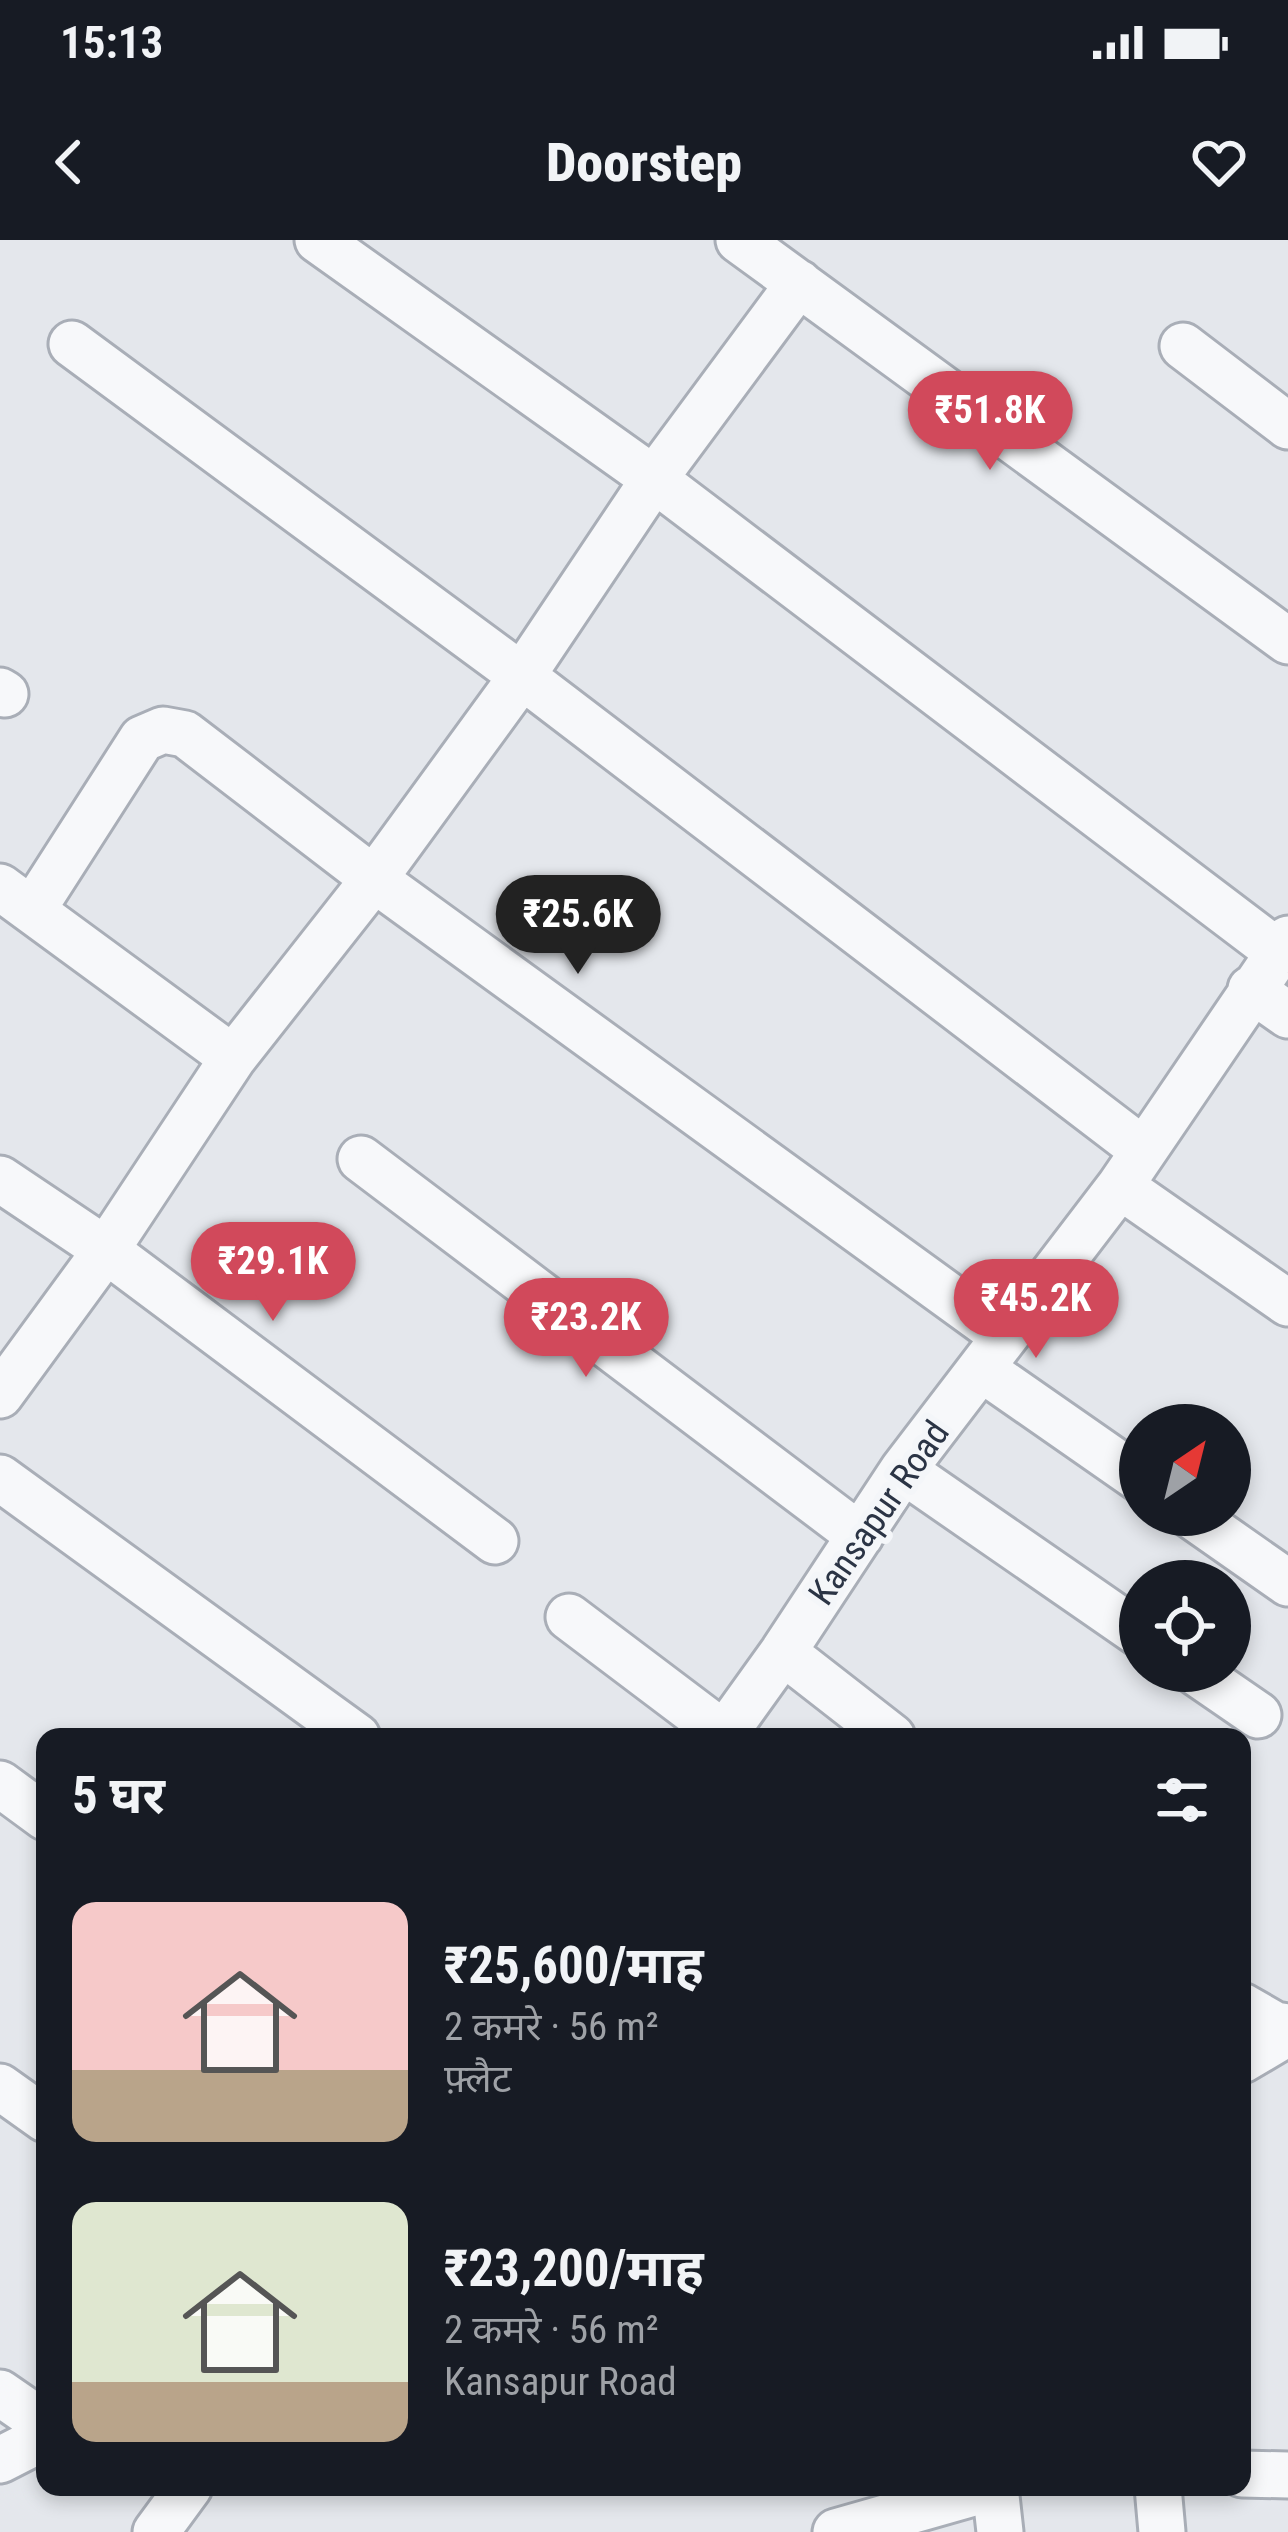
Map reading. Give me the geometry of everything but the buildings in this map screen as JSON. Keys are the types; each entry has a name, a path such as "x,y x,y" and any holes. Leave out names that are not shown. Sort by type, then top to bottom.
{"street":[{"path":"318,240 654,479 1272,960 1288,1015"},
{"path":"739,240 1288,641"},
{"path":"0,1395 106,1250 233,1058 374,879 522,676 654,479 799,283"},
{"path":"72,344 522,676 1132,1168 1288,1303"},
{"path":"1183,346 1288,426"},
{"path":"233,1058 17,898 142,739 164,730 185,734 993,1353 1119,1461"},
{"name":"Kansapur Road","path":"728,1728 904,1470 1132,1168 1272,960"},
{"path":"362,1160 860,1536"},
{"path":"0,1179 106,1250 495,1540"},
{"path":"904,1470 1119,1619"},
{"path":"0,1478 345,1728"},
{"path":"1221,1536 1288,1582"},
{"path":"569,1617 714,1728"},
{"path":"783,1652 880,1728"},
{"path":"1225,1692 1258,1715"},
{"path":"0,1784 36,1810"},
{"path":"1251,2011 1288,2030"},
{"path":"1251,2054 1288,2030"},
{"path":"0,2087 36,2113"},
{"path":"0,2393 36,2418"},
{"path":"0,2460 36,2442"},
{"path":"1251,2474 1288,2475"},
{"path":"156,2532 182,2496"},
{"path":"836,2532 962,2496"},
{"path":"995,2496 1000,2532"},
{"path":"1159,2496 1162,2532"}]}
